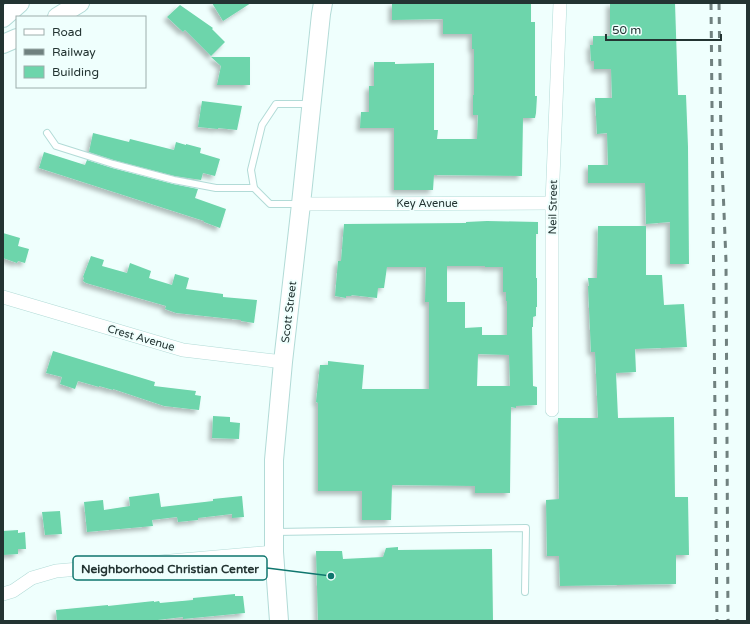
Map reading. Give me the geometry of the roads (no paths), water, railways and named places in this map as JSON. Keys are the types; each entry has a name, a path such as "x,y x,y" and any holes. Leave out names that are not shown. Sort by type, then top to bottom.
{"main road":[{"path":"4,16 20,3"},
{"path":"59,16 80,3"},
{"name":"Scott Street","path":"279,621 274,552 274,460 283,362 322,9"},
{"path":"3,44 16,38"}],"street":[{"name":"Neil Street","path":"552,410 552,203 560,3"},
{"name":"Key Avenue","path":"301,204 552,203"},
{"name":"Crest Avenue","path":"3,297 183,350 283,362"},
{"path":"3,594 13,591 32,578 56,571 274,552"}],"lane":[{"path":"301,204 270,204 254,188 251,170 262,125 276,104 312,104"},
{"path":"47,133 56,146 113,164 166,178 216,188 254,188"},
{"path":"274,532 526,528 526,592"}],"railway":[{"path":"711,3 717,621"},
{"path":"719,3 721,139 726,261 728,621"}],"place":[{"name":"Neighborhood Christian Center","path":"331,576"}]}
